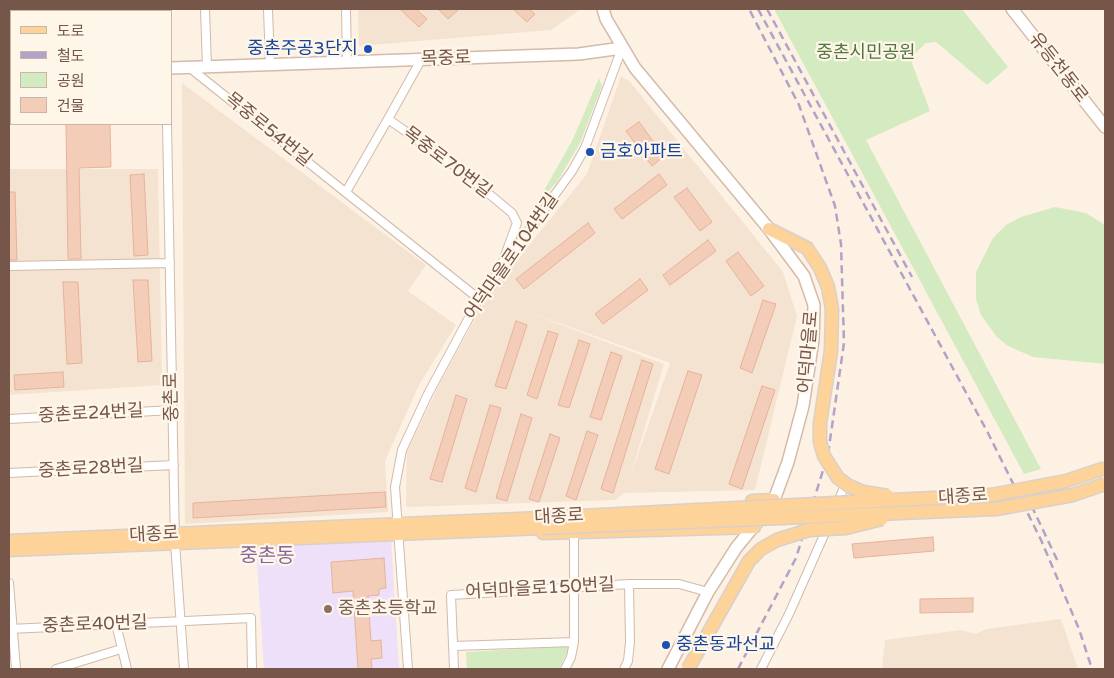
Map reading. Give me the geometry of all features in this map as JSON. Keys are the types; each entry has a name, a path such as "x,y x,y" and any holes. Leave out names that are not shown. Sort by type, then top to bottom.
{"main road":[{"name":"어덕마을로","path":"603,9 606,20 635,68 769,229 804,276 814,305 813,340 803,406 788,462 774,500 736,548 708,592 668,669"},
{"name":"유등천동로","path":"1012,9 1105,127"},
{"name":"목중로","path":"172,68 579,54 622,48"},
{"path":"769,229 807,248 820,268 828,287 832,309 831,351 820,423 820,442 824,456 838,478 849,486 863,492 885,496 902,507"},
{"name":"대종로","path":"902,507 991,495 1066,481 1105,468"},
{"name":"대종로","path":"9,541 175,538 902,507 996,509 1073,495 1105,484"},
{"path":"754,527 574,534 534,533 535,523 774,500"},
{"path":"688,669 749,560 762,549 777,540 809,530 846,528 902,507"},
{"name":"대종로","path":"9,550 175,538"}],"street":[{"path":"205,9 207,67"},
{"path":"268,9 270,65"},
{"path":"346,9 348,62"},
{"name":"어덕마을로104번길","path":"408,669 395,486 402,450 428,394 479,299 572,171 585,148 622,48"},
{"name":"목중로70번길","path":"421,60 388,119 459,168 512,213 517,224 501,267"},
{"name":"목중로54번길","path":"190,68 479,299"},
{"path":"346,192 388,119"},
{"name":"중촌로","path":"167,125 175,538 184,669"},
{"path":"9,266 170,263"},
{"name":"중촌로24번길","path":"9,419 173,410"},
{"name":"중촌로28번길","path":"9,473 174,465"},
{"path":"761,669 800,590 843,490"},
{"path":"565,669 571,657 574,642 574,534"},
{"path":"9,583 10,629 16,669"},
{"name":"어덕마을로150번길","path":"453,646 451,595 629,584 678,584 708,592"},
{"name":"어덕마을로150번길","path":"624,669 628,661 630,642 629,584"},
{"name":"중촌로40번길","path":"10,629 251,618 252,669"},
{"path":"116,624 127,669"},
{"path":"454,669 453,646 574,642"},
{"path":"56,669 121,650"}],"shaded area":[{"path":"358,9 581,9 551,30 359,46"},
{"path":"621,76 630,82 783,272 797,316 755,490 624,493 616,500 406,507 407,452 440,383 487,297 587,174","holes":["525,311 670,363 630,477 664,364"]},
{"path":"182,83 426,265 408,291 456,325 419,385 385,461 388,512 185,524"},
{"path":"9,169 158,169 162,385 9,395"},
{"name":"중촌초등학교","path":"391,539 399,669 264,669 256,548"},
{"path":"1061,619 1078,669 882,669 885,640 961,630 976,634 986,629"}],"green space":[{"name":"중촌시민공원","path":"774,9 962,9 1008,67 987,85 936,42 926,43 910,58 930,111 866,140 1041,469 1024,474"},
{"path":"599,78 602,86 580,143 557,182 536,205 573,139"},
{"path":"1055,207 1086,213 1105,225 1105,364 1033,357 1008,346 996,336 981,315 976,299 976,272 993,238 1006,225 1021,217"},
{"path":"570,646 559,669 467,669 466,652"}],"building":[{"path":"400,9 416,9 427,19 419,27"},
{"path":"438,9 459,9 448,19"},
{"path":"513,9 529,9 535,14 527,22"},
{"path":"639,122 664,156 652,166 626,131"},
{"path":"66,125 110,125 111,167 79,168 81,259 68,259"},
{"path":"144,174 148,255 134,256 130,175"},
{"path":"659,174 667,185 622,219 614,209"},
{"path":"687,188 712,222 700,231 674,197"},
{"path":"9,192 15,192 17,260 9,260"},
{"path":"588,223 595,233 524,289 516,279"},
{"path":"708,240 716,251 670,285 663,275"},
{"path":"738,252 764,286 751,296 726,261"},
{"path":"640,279 648,290 603,324 595,314"},
{"path":"133,280 148,280 152,361 138,362"},
{"path":"63,282 78,282 82,363 67,364"},
{"path":"763,300 776,304 752,373 740,368"},
{"path":"516,321 527,325 506,389 495,386"},
{"path":"548,331 558,334 537,399 527,395"},
{"path":"579,340 590,344 569,408 558,405"},
{"path":"611,352 622,356 601,420 590,417"},
{"path":"642,360 653,364 613,493 601,489"},
{"path":"688,371 702,375 669,474 655,469"},
{"path":"63,372 64,387 15,390 14,375"},
{"path":"762,386 775,390 742,489 729,484"},
{"path":"456,395 467,399 442,482 430,479"},
{"path":"490,405 501,408 476,492 465,488"},
{"path":"521,414 532,418 507,501 496,498"},
{"path":"587,431 598,435 576,500 566,496"},
{"path":"550,434 560,438 539,502 529,499"},
{"path":"385,492 386,507 193,518 193,503"},
{"path":"933,537 934,551 854,558 852,544"},
{"path":"384,558 386,588 379,589 379,595 368,596 371,641 381,640 382,658 371,659 372,669 358,669 353,591 333,593 331,562"},
{"path":"973,598 973,612 920,613 920,599"}],"railway":[{"path":"738,669 796,558 828,454 844,343 841,244 835,206 799,105 749,9"},
{"path":"758,9 988,433 1041,540 1079,629 1092,669"},
{"path":"767,9 912,277"},
{"path":"1026,494 1059,564"}],"place":[{"name":"중촌주공3단지","path":"368,49"},
{"name":"금호아파트","path":"590,152"},
{"name":"중촌초등학교","path":"328,609"},
{"name":"중촌동과선교","path":"666,645"}],"district":[{"name":"중촌동","path":"267,557"}]}
